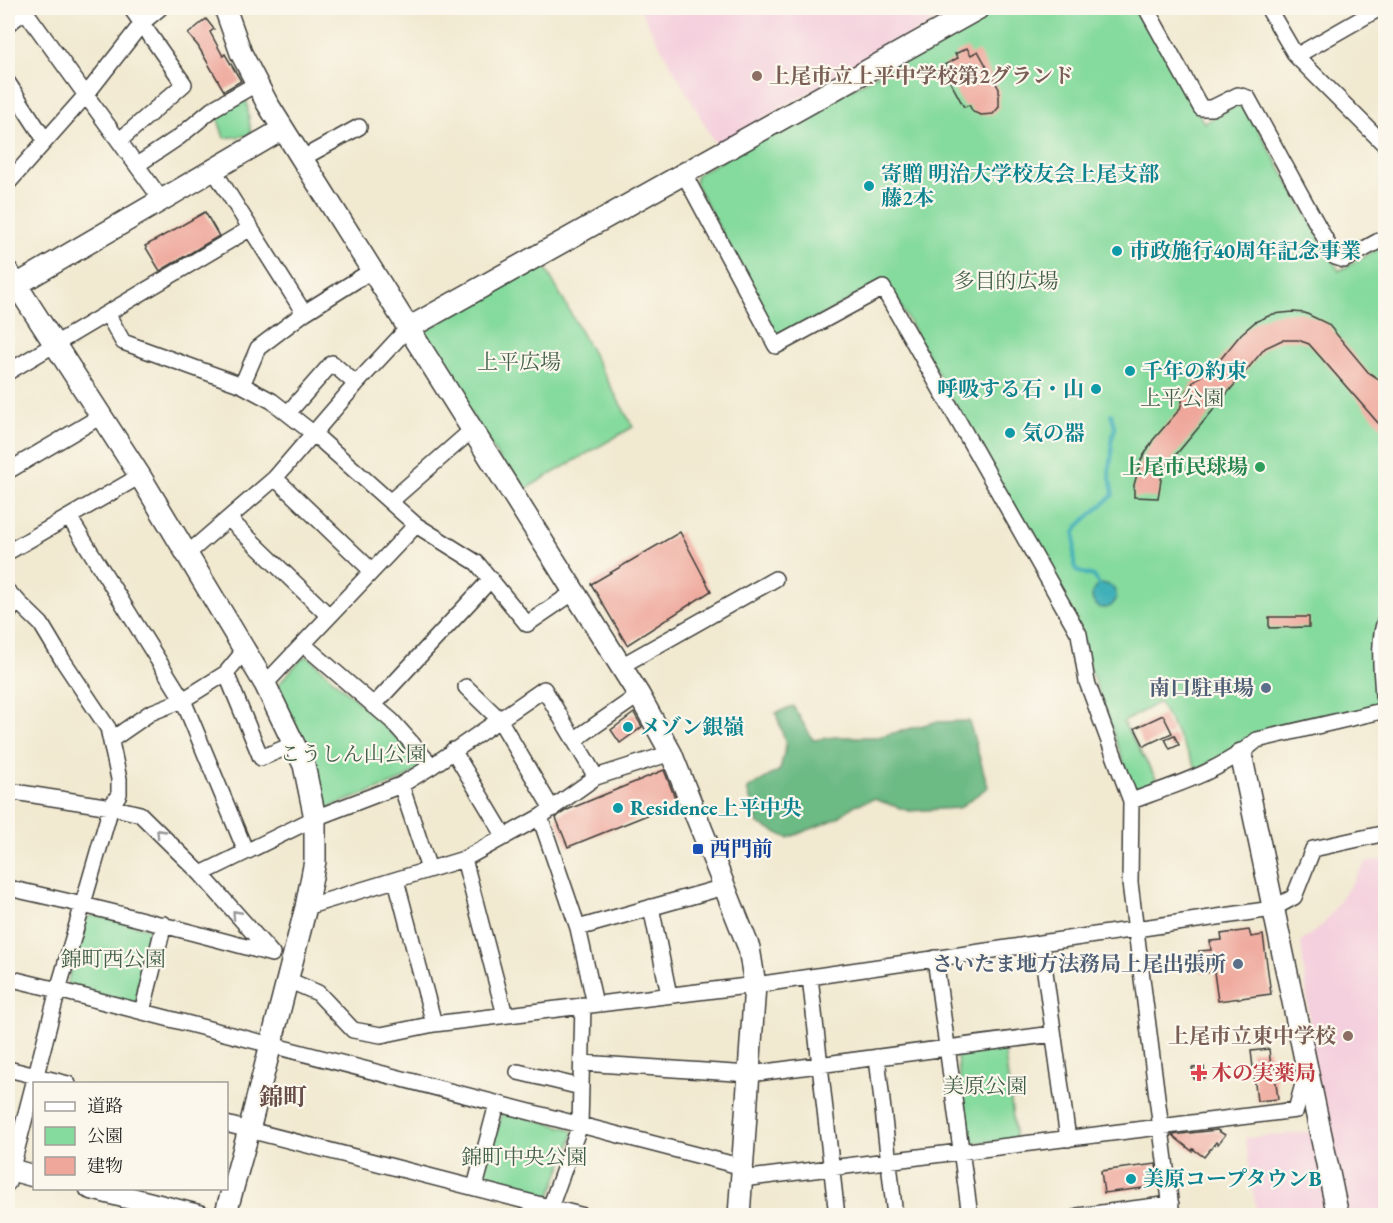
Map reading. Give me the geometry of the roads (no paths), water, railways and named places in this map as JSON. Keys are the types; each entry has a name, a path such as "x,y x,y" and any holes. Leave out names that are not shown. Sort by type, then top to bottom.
{"street":[{"path":"119,141 184,84 130,8"},
{"path":"8,183 86,95 142,22 160,8"},
{"path":"225,8 241,53 256,84 370,270 639,695 671,753 749,948 754,985 750,1074 739,1215"},
{"path":"186,555 274,478 407,329 979,8"},
{"path":"1146,8 1201,108 1212,108 1239,95 1248,99 1335,257 1344,260 1386,237"},
{"path":"1268,8 1296,56 1386,146"},
{"path":"1296,56 1380,8"},
{"path":"8,24 24,9 161,199"},
{"path":"8,83 45,140"},
{"path":"137,165 179,137 214,108 256,84"},
{"path":"301,159 359,127"},
{"path":"225,1215 271,1046 306,907 315,861 315,818 304,765 265,684 140,477 54,345 10,283 283,129"},
{"path":"213,169 304,313"},
{"path":"684,174 776,346 883,288 1078,634 1087,682 1131,801 1130,883 1134,930 1172,1210 1078,1215"},
{"path":"8,372 108,315 251,228"},
{"path":"242,385 258,348 304,313 370,270"},
{"path":"108,315 123,342 242,385 272,401 314,434 416,525 477,563 527,624 574,592"},
{"path":"288,413 332,363 356,384"},
{"path":"8,471 101,416"},
{"path":"391,501 472,430"},
{"path":"8,552 140,477"},
{"path":"274,478 372,570"},
{"path":"69,517 183,700 246,852"},
{"path":"229,519 329,616"},
{"path":"265,684 416,525"},
{"path":"373,706 491,579"},
{"path":"621,666 775,579"},
{"path":"8,614 12,596"},
{"path":"12,596 41,624 108,728 119,780 119,794 111,807 33,1082"},
{"path":"1386,619 1383,625 1381,654 1383,696 1386,702"},
{"path":"303,644 392,721 432,766"},
{"path":"111,740 150,713 183,700 226,673 245,650"},
{"path":"226,673 261,758 294,744"},
{"path":"466,687 499,719 546,813 578,928 589,1005 582,1063 580,1125 549,1211"},
{"path":"201,874 315,818 401,785 543,689 596,777"},
{"path":"574,740 639,695"},
{"path":"1131,801 1207,773 1241,754 1257,740 1386,710"},
{"path":"453,750 505,837"},
{"path":"306,907 464,859 546,813 596,777 671,753"},
{"path":"1241,754 1338,1215"},
{"path":"401,785 429,869"},
{"path":"8,791 111,807 140,814 201,874 272,954 318,993 352,1030 381,1035 434,1023 754,985 1272,909 1294,897 1313,849 1386,833"},
{"path":"464,859 505,1015"},
{"path":"396,880 434,1023"},
{"path":"578,928 724,887"},
{"path":"8,888 164,924 272,954"},
{"path":"651,908 669,995"},
{"path":"142,1012 164,924"},
{"path":"1041,943 1068,1139"},
{"path":"935,958 970,1215"},
{"path":"810,976 837,1215"},
{"path":"8,978 580,1125 742,1173 832,1168 1296,1110 1307,1068"},
{"path":"582,1063 750,1074 1053,1034"},
{"path":"878,1057 895,1215"},
{"path":"8,1069 64,1082"},
{"path":"518,1072 581,1087"},
{"path":"33,1082 8,1174 33,1176"},
{"path":"475,1187 497,1104"},
{"path":"228,1125 475,1187 549,1211 584,1215"},
{"path":"95,1190 147,1209 200,1215"}],"water":[{"path":"1104,584 1113,587 1116,596 1113,605 1104,608 1095,605 1092,596 1095,587"}],"waterway":[{"path":"1099,585 1094,576 1079,572 1074,566 1075,533 1078,526 1113,495 1109,472 1111,443 1115,428 1111,414"}],"place":[{"name":"上尾市立上平中学校第2グランド","path":"757,76"},
{"name":"寄贈 明治大学校友会上尾支部 藤2本","path":"869,186"},
{"name":"市政施行40周年記念事業","path":"1117,251"},
{"name":"千年の約束","path":"1130,371"},
{"name":"呼吸する石・山","path":"1096,389"},
{"name":"気の器","path":"1010,433"},
{"name":"上尾市民球場","path":"1260,467"},
{"name":"南口駐車場","path":"1266,688"},
{"name":"メゾン銀嶺","path":"628,727"},
{"name":"Residence上平中央","path":"618,808"},
{"name":"西門前","path":"698,849"},
{"name":"さいたま地方法務局上尾出張所","path":"1238,964"},
{"name":"上尾市立東中学校","path":"1348,1036"},
{"name":"木の実薬局","path":"1199,1073"},
{"name":"美原コープタウンB","path":"1131,1179"}],"district":[{"name":"錦町","path":"283,1097"}],"park label":[{"name":"多目的広場","path":"1006,281"},
{"name":"上平広場","path":"519,362"},
{"name":"上平公園","path":"1182,398"},
{"name":"こうしん山公園","path":"353,754"},
{"name":"錦町西公園","path":"113,959"},
{"name":"美原公園","path":"985,1086"},
{"name":"錦町中央公園","path":"524,1157"}]}
